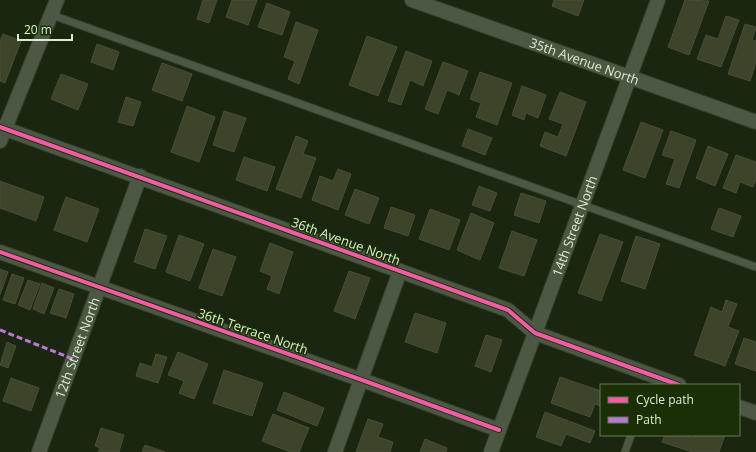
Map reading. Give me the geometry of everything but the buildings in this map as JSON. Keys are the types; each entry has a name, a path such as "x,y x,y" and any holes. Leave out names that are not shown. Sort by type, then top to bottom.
{"street":[{"path":"1,132 52,15 57,0"},
{"name":"35th Avenue North","path":"412,0 756,122"},
{"name":"14th Street North","path":"491,452 658,0"},
{"name":"36th Avenue North","path":"1,132 140,176 508,310 535,333 651,380 673,384"},
{"name":"12th Street North","path":"39,452 140,176"},
{"name":"36th Terrace North","path":"0,252 499,430"},
{"path":"335,452 400,271"},
{"path":"740,407 756,413"}],"lane":[{"path":"52,15 756,267"},
{"path":"625,452 632,436"}],"marked path":[{"path":"0,330 73,359"}],"cycle path":[{"path":"0,127 508,310 535,333 676,384"},
{"path":"0,252 499,430"}]}
